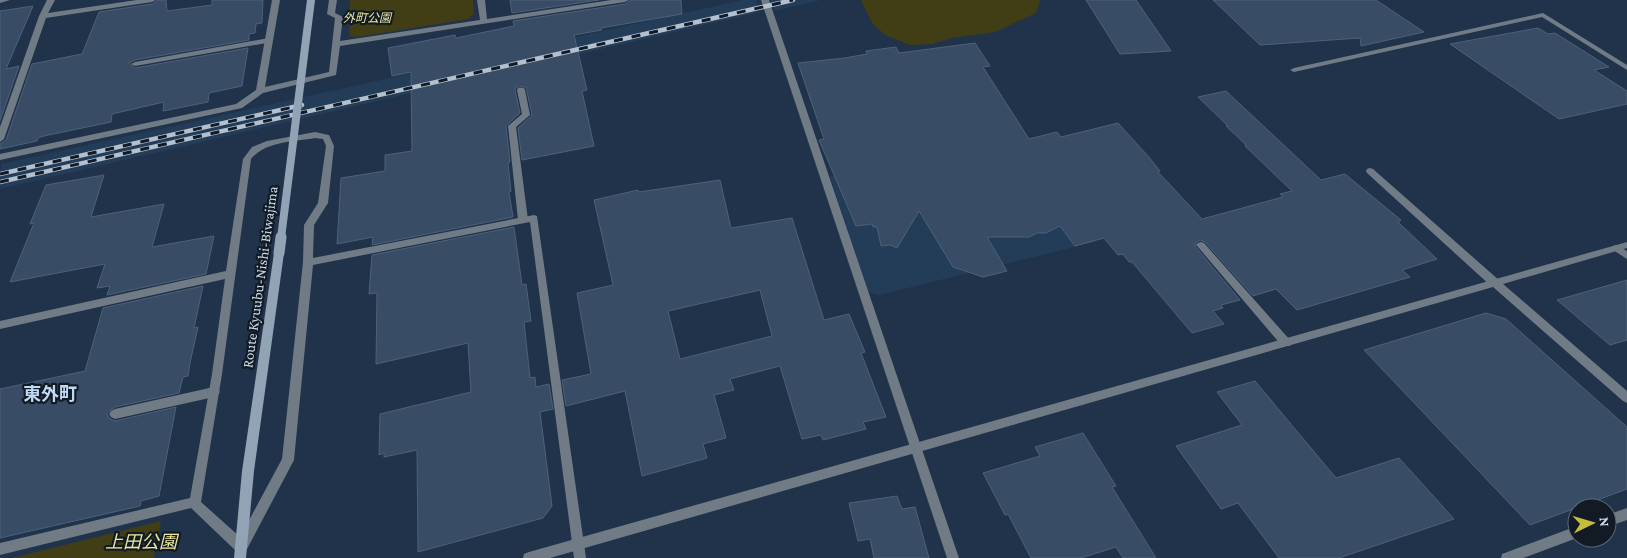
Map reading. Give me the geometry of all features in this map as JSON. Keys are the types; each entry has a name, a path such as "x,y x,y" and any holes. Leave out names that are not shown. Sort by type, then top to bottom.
{"main road":[{"name":"Route Kyuubu-Nishi-Biwajima","path":"241,552 248,471 279,253 311,0"}],"street":[{"path":"0,1 6,0"},
{"path":"0,139 43,16 51,0"},
{"path":"43,16 152,0"},
{"path":"260,91 276,0"},
{"path":"0,157 239,106 260,91 333,73 339,17 331,14 333,0"},
{"path":"481,0 484,22"},
{"path":"336,44 625,0"},
{"path":"765,0 953,558"},
{"path":"1294,70 1542,15 1627,68"},
{"path":"135,64 269,40"},
{"path":"521,90 526,115 512,126 524,220"},
{"path":"315,135 326,137 330,146 323,203 309,225 308,262 288,460 241,552 195,504 231,274 247,159 255,149 262,146 315,135"},
{"path":"1370,171 1627,398"},
{"path":"308,262 534,218 580,558"},
{"path":"1201,245 1286,343"},
{"path":"529,558 1622,247 1627,256"},
{"path":"0,325 231,274"},
{"path":"115,414 214,392"},
{"path":"0,549 195,502"},
{"path":"1507,558 1567,536"}],"shaded area":[{"path":"743,0 756,0 760,12 0,189 1,164"},
{"path":"771,0 821,0 775,11"},
{"path":"1017,136 1095,242 879,295 867,292 830,176 948,148"}],"green space":[{"name":"外町公園","path":"350,0 473,0 474,14 468,19 357,37 349,36"},
{"path":"861,0 1040,0 1036,13 995,32 952,38 932,44 910,45 885,35 872,23"},
{"name":"上田公園","path":"161,521 154,558 12,558"}],"building":[{"path":"158,0 166,0 167,11 212,5 212,0 263,0 262,23 256,24 255,33 249,34 249,40 135,60 129,63 135,68 248,48 242,86 209,93 208,102 163,111 164,102 112,114 111,122 44,136 38,138 37,141 0,149 0,144 6,140 32,64 82,54 99,12 152,4"},
{"path":"510,0 599,0 512,13"},
{"path":"631,0 681,0 682,14 601,28 602,30 574,35 587,90 582,91 594,146 522,160 518,128 532,115 526,87 516,87 520,113 506,126 510,162 508,163 511,191 509,192 513,217 372,245 373,237 337,244 341,178 385,171 385,155 412,151 411,72 392,76 388,48 455,35 456,38 514,26 513,21 625,4"},
{"path":"1086,0 1136,0 1171,51 1120,54"},
{"path":"1213,0 1376,0 1424,32 1361,46 1360,38 1260,45"},
{"path":"33,6 6,69 19,66 0,121 0,11"},
{"path":"1538,28 1548,34 1555,33 1609,67 1594,70 1627,91 1627,104 1559,119 1450,44"},
{"path":"975,43 990,66 983,67 1029,139 1057,132 1061,137 1118,123 1148,156 1160,171 1158,172 1202,219 1283,197 1280,194 1292,191 1198,97 1226,91 1321,180 1345,174 1401,220 1398,222 1437,259 1402,270 1410,277 1297,310 1276,289 1253,296 1205,242 1200,240 1195,246 1240,300 1221,305 1223,308 1213,311 1224,324 1192,333 1132,262 1129,262 1123,254 1118,255 1104,238 1075,246 1060,226 1046,233 1037,233 1029,237 987,237 1007,271 983,277 953,267 919,211 897,248 890,245 881,246 877,227 873,227 872,224 856,226 819,140 824,139 798,63 845,58 867,54 866,51 896,47 899,53"},
{"path":"104,175 91,217 164,204 152,247 214,236 206,274 107,295 110,286 97,288 105,264 10,282 34,223 30,224 46,185"},
{"path":"720,180 731,228 792,218 824,320 849,314 865,352 861,353 886,417 863,422 866,429 823,440 821,435 802,439 780,366 730,379 734,390 714,395 726,438 703,444 707,458 642,476 625,391 566,406 562,380 591,374 577,293 613,285 594,200 638,190 639,192","holes":["760,290 772,336 680,359 668,311"]},
{"path":"514,227 522,285 526,284 531,321 524,322 530,378 535,377 536,387 549,384 553,409 540,412 552,506 543,518 418,552 417,450 384,457 384,453 379,455 380,414 471,392 468,343 376,364 377,293 369,294 372,255"},
{"path":"1627,280 1627,340 1610,345 1557,300"},
{"path":"203,286 194,328 198,327 188,376 183,377 179,393 115,407 107,413 109,418 115,421 176,407 159,496 141,501 140,506 0,538 0,389 85,371 103,308"},
{"path":"1486,313 1506,319 1627,427 1627,489 1603,498 1567,498 1567,511 1530,525 1364,350"},
{"path":"1255,381 1336,478 1399,458 1454,519 1339,558 1279,558 1238,503 1221,509 1176,446 1242,425 1217,392"},
{"path":"1083,433 1116,486 1112,487 1156,558 1123,558 1116,547 1081,558 1031,558 1008,514 1005,515 983,473 1040,456 1035,447"},
{"path":"897,496 902,509 915,507 929,558 874,558 870,539 858,541 849,503"}],"railway":[{"path":"0,182 793,0"},
{"path":"0,174 302,105"}],"district":[{"name":"東外町","path":"50,394"}]}
